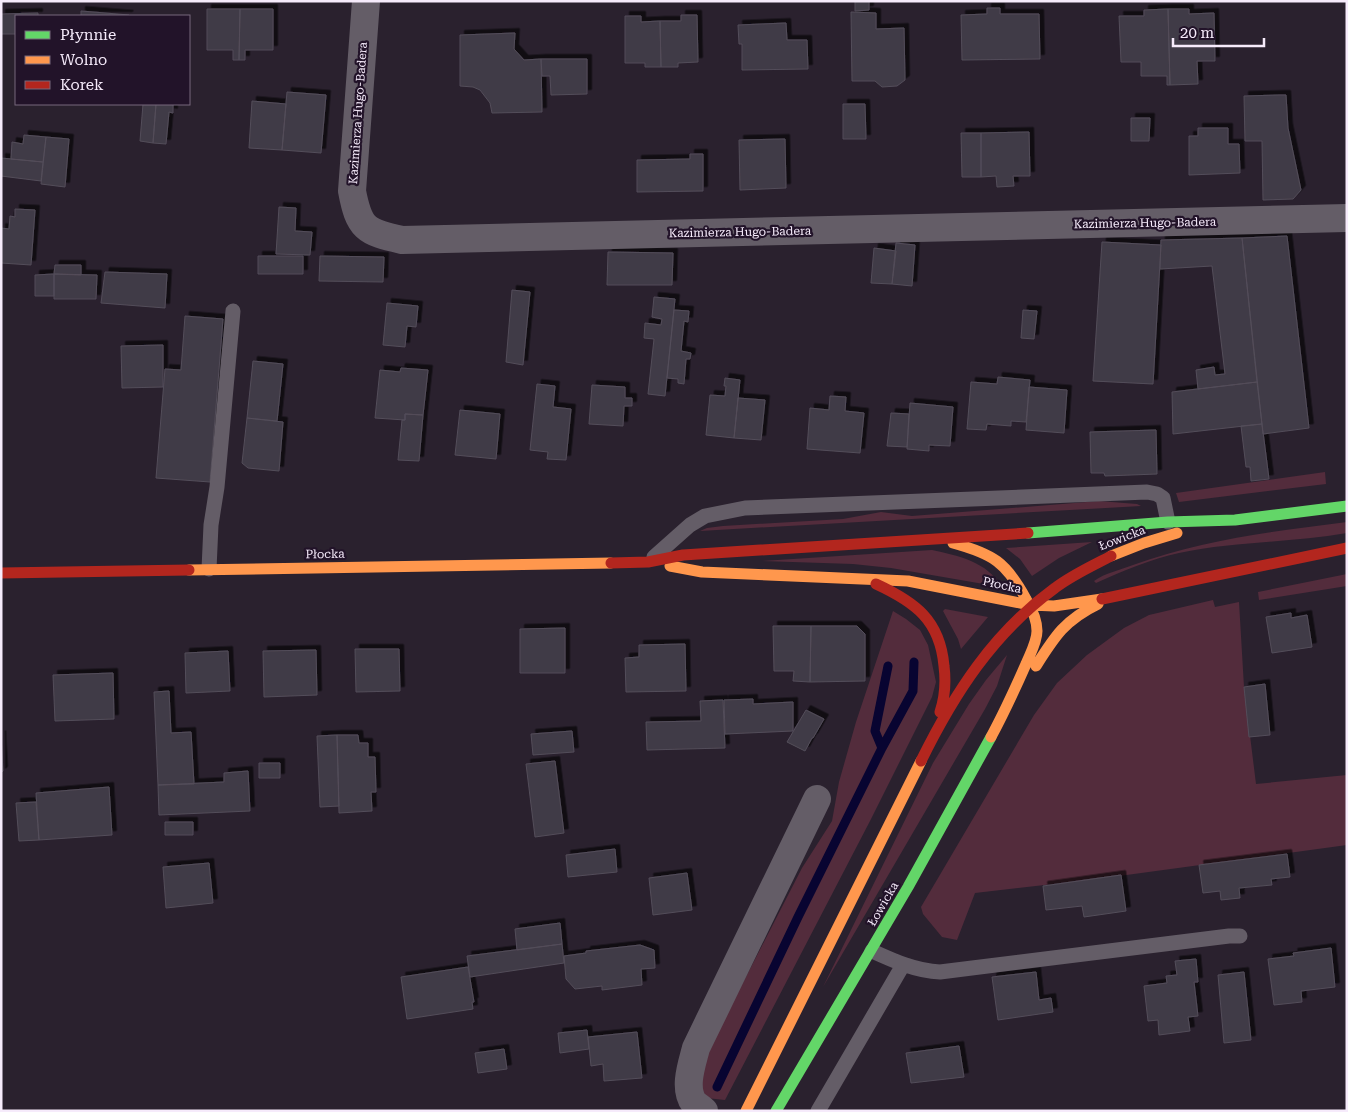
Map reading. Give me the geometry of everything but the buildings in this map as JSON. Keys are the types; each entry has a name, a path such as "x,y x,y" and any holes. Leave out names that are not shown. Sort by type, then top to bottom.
{"street":[{"name":"Kazimierza Hugo-Badera","path":"366,1 352,191 356,212 364,225 377,235 412,240 1347,218"},
{"name":"Płocka","path":"1,573 648,562 684,555 1104,528 1168,522 1235,520 1347,506"},
{"name":"Łowicka","path":"746,1111 930,742 964,682 997,640 1030,605 1082,570 1122,551 1176,533 1235,520"},
{"name":"Łowicka","path":"776,1111 872,951 1007,707 1034,645 1037,625 1030,605 1011,573 1003,565 991,556 962,545 928,539"},
{"name":"Płocka","path":"648,562 702,572 908,581 1030,605 1054,606 1115,597 1347,548"},
{"name":"Łowicka","path":"865,580 891,591 916,606 926,614 938,633 944,654 945,691 942,708 930,742"},
{"name":"Łowicka","path":"1007,707 1024,686 1058,632 1074,617 1115,597"},
{"path":"704,1111 694,1103 689,1090 690,1074 696,1048 817,799"}],"lane":[{"path":"209,569 233,311"},
{"path":"648,562 690,524 704,516 745,508 1147,492 1164,498 1168,522"},
{"path":"872,951 903,964 928,971 940,972 1240,936"},
{"path":"818,1111 903,964"}],"shaded area":[{"path":"1325,472 1326,484 1179,502 1176,493"},
{"path":"1099,501 1137,504 1141,506 700,531 723,526 843,519 881,512 912,516"},
{"path":"1347,522 1347,533 1200,549 1148,562 1096,583 1094,581 1108,574 1159,556 1185,549 1266,533"},
{"path":"1092,542 1059,558 1032,576 1020,559 1006,548"},
{"path":"932,550 971,561 989,571 1001,587 891,568 853,564 762,561"},
{"path":"1347,574 1347,586 1259,600 1258,592"},
{"path":"1213,600 1215,607 1239,602 1244,687 1256,784 1347,775 1347,845 1097,879 975,893 957,940 942,937 923,914 921,907 1034,715 1057,683 1087,655 1124,628 1149,615"},
{"path":"945,609 988,617 961,649 958,639 943,611"},
{"path":"893,611 920,630 928,645 936,682 932,697 870,821 725,1100 706,1098 696,1074 802,868 832,821 839,782 856,722"},
{"path":"1007,655 997,686 985,709 823,987 933,763 969,704"}],"waterway":[{"path":"717,1087 798,917 882,748 913,691 914,662"},
{"path":"882,748 875,731 888,666"}],"traffic: fast":[{"path":"1028,533 1168,522 1235,520 1347,506"},
{"path":"776,1111 908,887 991,737"}],"traffic: slow":[{"path":"1111,556 1177,533"},
{"path":"953,543 978,551 997,561 1005,568 1019,586 1032,610 1036,622 1037,635 1033,648 991,737"},
{"path":"189,570 611,563"},
{"path":"670,566 702,572 908,581 1030,605 1054,606 1102,599"},
{"path":"1036,666 1062,630 1077,616 1098,604"},
{"path":"746,1111 921,761"}],"traffic: jam":[{"path":"611,563 648,562 683,555 1028,533"},
{"path":"1102,599 1347,548"},
{"path":"921,761 947,712 977,666 994,645 1033,606 1062,583 1111,556"},
{"path":"1,573 189,570"},
{"path":"876,584 914,606 923,614 937,636 942,650 945,678 940,712"}]}
